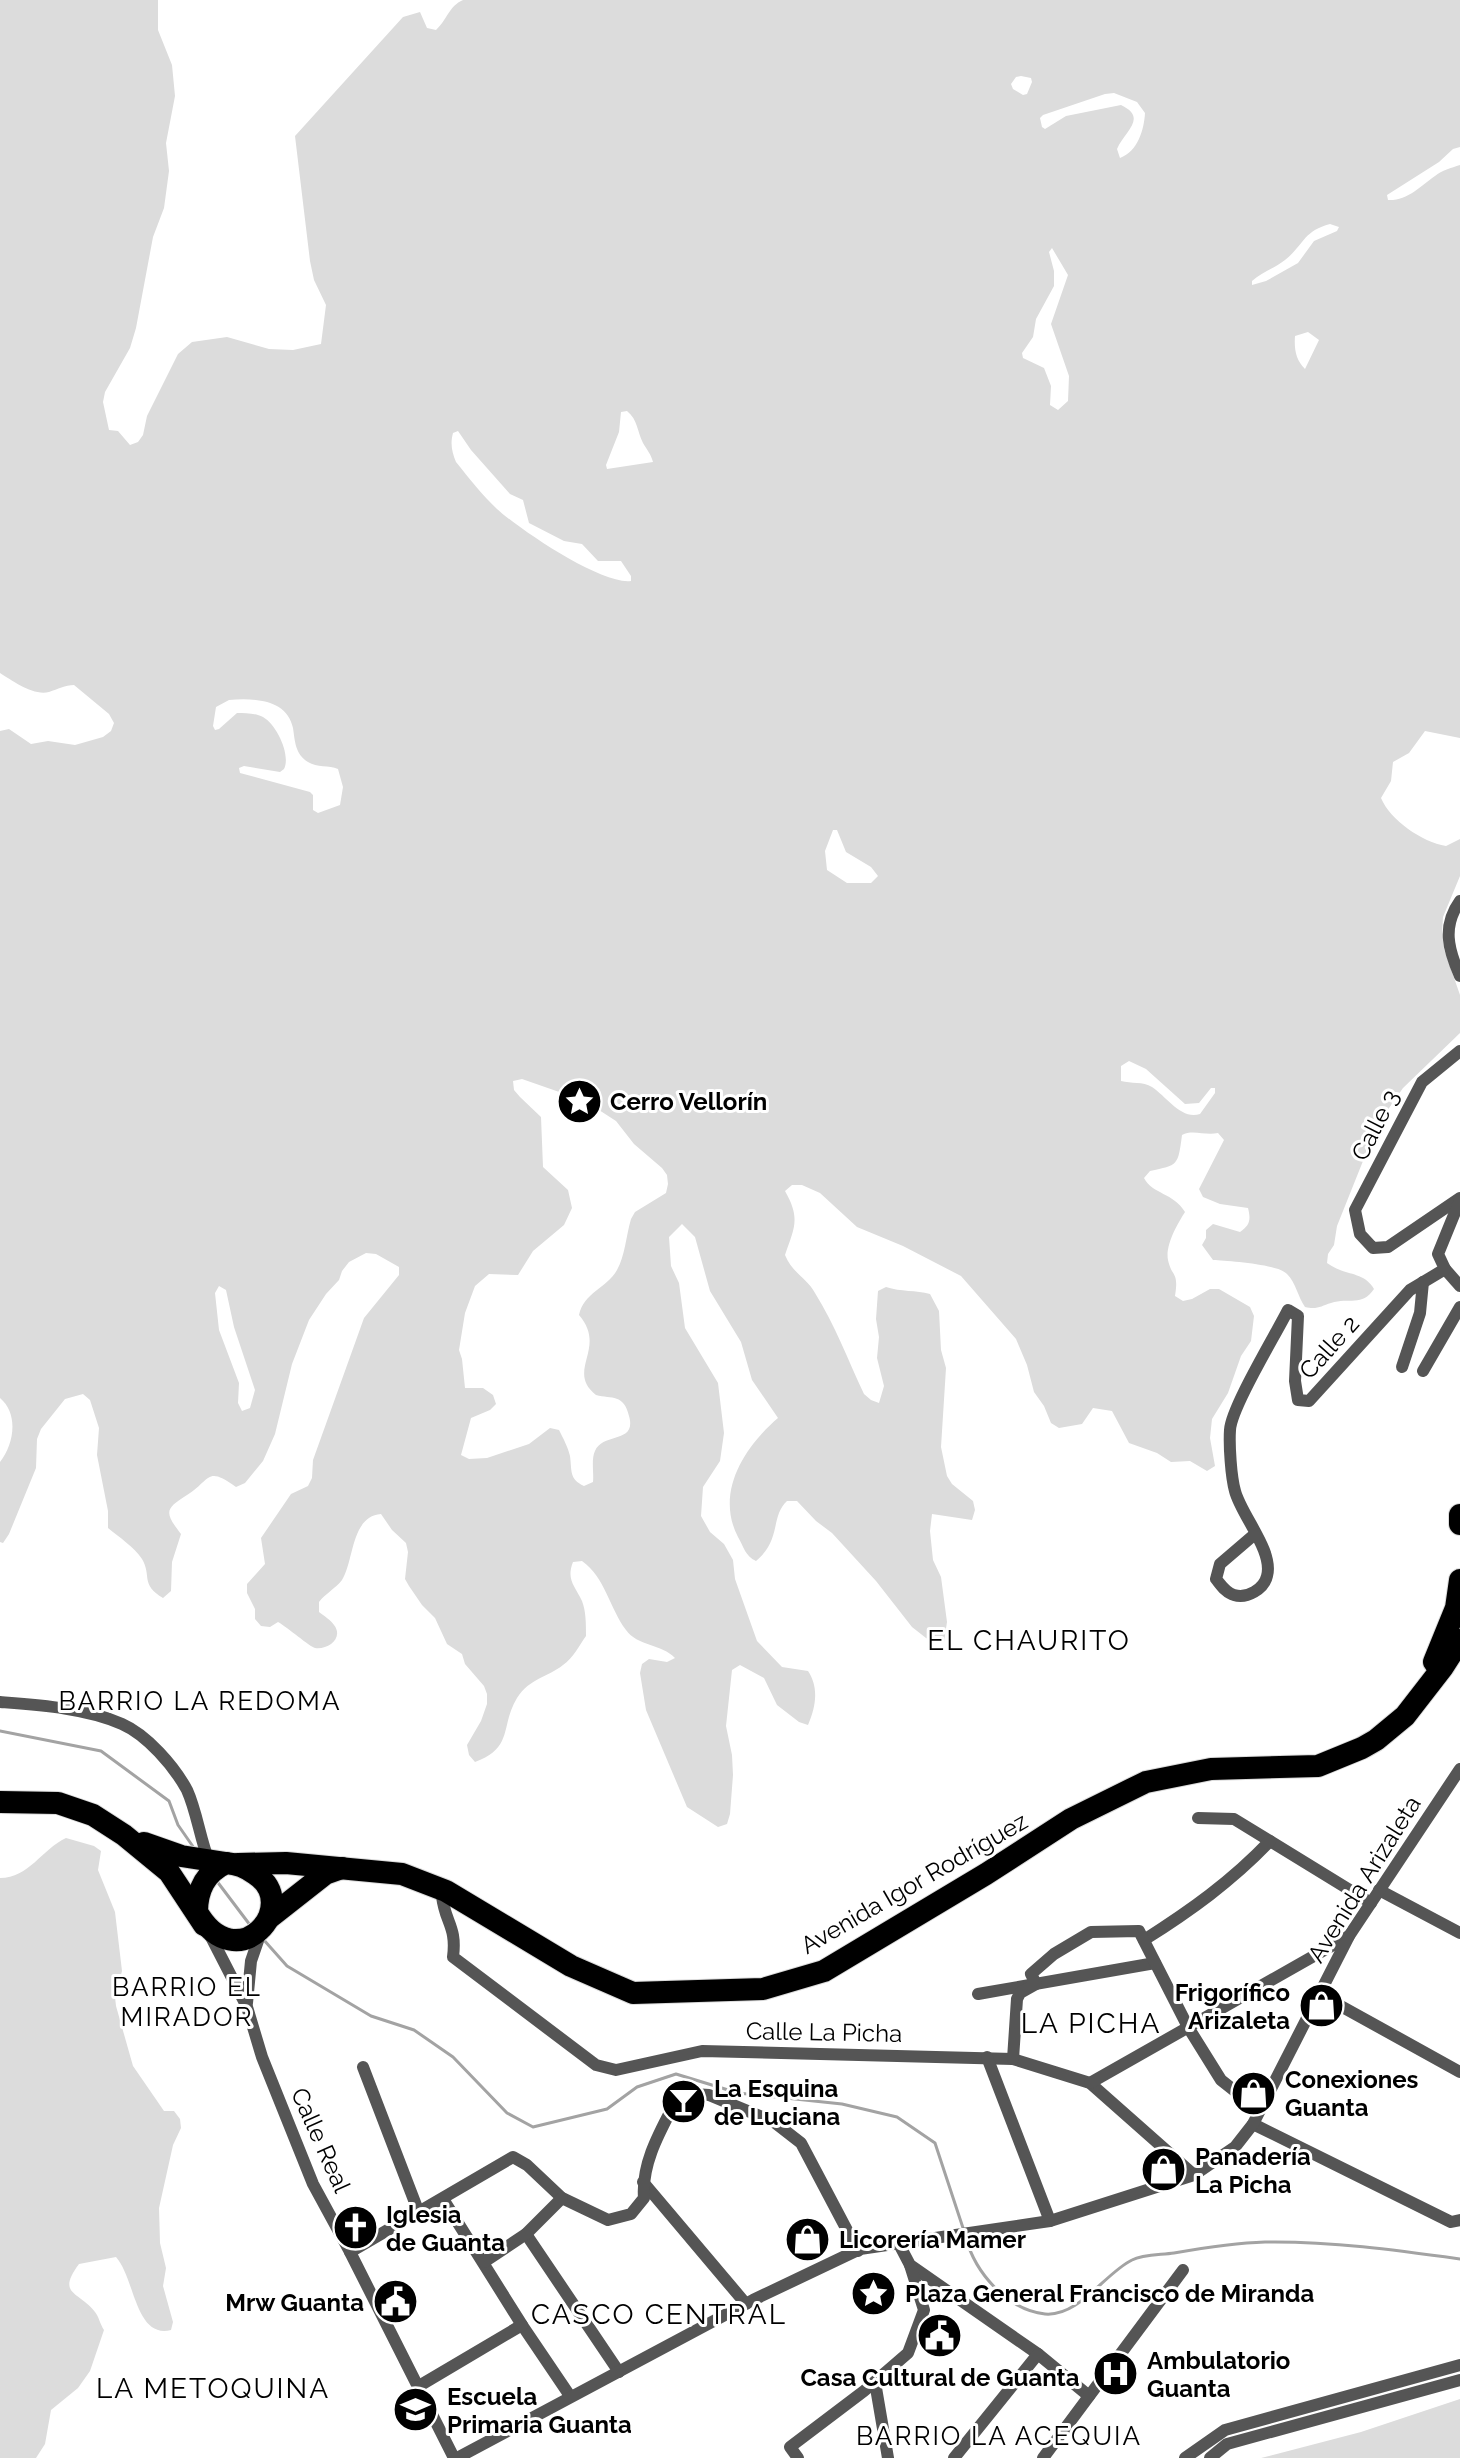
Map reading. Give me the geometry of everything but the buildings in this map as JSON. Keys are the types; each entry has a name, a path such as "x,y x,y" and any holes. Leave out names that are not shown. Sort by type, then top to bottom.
{"highway":[{"path":"1460,1515 1460,1524"},
{"name":"Avenida Igor Rodríguez","path":"1362,1748 1400,1711 1434,1662 1456,1608 1460,1580"},
{"name":"Avenida Igor Rodríguez","path":"216,1866 286,1863 402,1874 446,1891 571,1966 633,1993 763,1989 824,1971 1071,1819 1146,1782 1211,1769 1318,1766 1362,1748 1405,1716 1460,1640"},
{"path":"0,1802 58,1803 93,1815 124,1835 169,1872 204,1925 224,1940 244,1939 266,1923 271,1908 269,1889 261,1878 124,1835"},
{"path":"204,1925 197,1912 197,1901 216,1866"},
{"name":"Avenida Igor Rodríguez","path":"266,1923 325,1874 345,1867 363,1868"}],"street":[{"path":"1460,901 1452,912 1446,934 1460,976"},
{"name":"Calle 3","path":"1460,1051 1422,1082 1355,1210 1360,1234 1373,1248 1388,1247 1460,1199"},
{"path":"1460,1199 1438,1254 1445,1269 1460,1286"},
{"name":"Calle 2","path":"1255,1534 1220,1564 1216,1579 1234,1596 1260,1588 1267,1577 1268,1564 1255,1534 1235,1492 1229,1428 1288,1310 1298,1316 1295,1381 1298,1400 1309,1401 1410,1290 1445,1269"},
{"path":"1402,1367 1420,1313 1423,1282"},
{"path":"1423,1371 1460,1307"},
{"path":"0,1702 85,1714 125,1725 162,1757 183,1784 216,1866"},
{"name":"Avenida Arizaleta","path":"899,2244 1050,2221 1194,2175 1235,2147 1253,2124 1349,1936 1460,1769"},
{"path":"1198,1818 1234,1819 1371,1903"},
{"path":"1144,1940 1199,1904 1243,1869 1270,1841"},
{"path":"1379,1890 1460,1933"},
{"name":"Calle La Picha","path":"446,1891 442,1896 444,1913 453,1927 453,1957 596,2065 616,2070 702,2051 1013,2059 1090,2083 1194,2175"},
{"path":"247,2007 248,1978 255,1947 266,1923"},
{"path":"204,1925 247,2007"},
{"path":"1036,1984 1031,1974 1054,1954 1091,1932 1139,1931 1188,2027 1221,2080 1259,2110"},
{"path":"1090,2083 1349,1936"},
{"path":"978,1994 1155,1963"},
{"path":"1013,2059 1017,1999 1020,1993 1036,1984"},
{"path":"1319,1994 1460,2072"},
{"name":"Calle Real","path":"247,2007 266,2067 313,2184 456,2458"},
{"path":"987,2057 1050,2221"},
{"path":"363,2067 419,2213"},
{"path":"350,2252 513,2157 527,2165 562,2198 608,2220 631,2214 644,2198 643,2182 654,2145 680,2093 709,2095 774,2122 801,2143 858,2251"},
{"path":"1253,2124 1451,2222 1460,2220"},
{"path":"643,2182 746,2304"},
{"path":"484,2262 526,2234 562,2198"},
{"path":"443,2199 570,2396"},
{"path":"526,2234 619,2372"},
{"path":"456,2458 746,2304 858,2251 899,2244 910,2265 924,2310 908,2353 790,2447 798,2458"},
{"path":"910,2265 1038,2354 1089,2396"},
{"path":"1043,2458 1183,2270"},
{"path":"419,2386 522,2325"},
{"path":"954,2458 1038,2354"},
{"path":"1185,2458 1225,2430 1460,2365"},
{"path":"1210,2458 1227,2444 1460,2380"},
{"path":"875,2382 888,2458"}],"shaded area":[{"path":"0,0 158,0 158,30 172,65 175,96 166,143 169,171 164,208 153,237 130,348 105,392 103,402 109,430 118,431 130,445 138,442 143,435 147,416 178,354 192,342 227,337 269,349 293,350 321,344 326,305 314,280 310,261 295,136 403,17 420,12 427,28 436,30 454,6 463,0 1460,0 1460,147 1387,195 1388,200 1401,198 1441,172 1460,165 1460,738 1425,731 1409,753 1393,762 1391,781 1381,798 1399,822 1427,840 1446,846 1460,839 1460,876 1443,917 1442,933 1444,949 1460,995 1460,1033 1403,1088 1387,1111 1337,1226 1327,1263 1365,1279 1374,1289 1360,1300 1338,1301 1309,1308 1305,1307 1293,1282 1282,1271 1213,1260 1202,1245 1206,1230 1213,1224 1240,1232 1249,1222 1248,1208 1220,1204 1203,1197 1199,1189 1224,1140 1218,1133 1182,1135 1175,1162 1150,1171 1144,1178 1185,1212 1168,1248 1168,1260 1176,1278 1175,1296 1183,1301 1210,1289 1219,1289 1250,1307 1254,1316 1251,1341 1241,1356 1228,1393 1212,1419 1210,1438 1215,1466 1207,1471 1190,1461 1171,1462 1157,1453 1129,1443 1112,1411 1093,1408 1082,1424 1059,1428 1051,1423 1034,1392 1016,1339 961,1276 903,1246 857,1227 820,1193 802,1185 792,1185 785,1191 794,1216 785,1255 815,1293 864,1394 871,1400 879,1403 884,1386 877,1358 878,1291 886,1287 930,1294 939,1311 941,1350 946,1368 941,1447 947,1476 973,1501 975,1510 972,1520 932,1514 933,1560 941,1577 947,1622 944,1642 934,1642 912,1627 876,1581 832,1533 797,1501 787,1501 782,1507 773,1537 756,1561 745,1551 732,1520 732,1488 744,1457 778,1418 752,1380 741,1342 710,1291 695,1237 682,1224 669,1237 671,1266 679,1283 685,1328 718,1383 724,1433 720,1461 703,1487 701,1516 733,1560 735,1579 757,1641 782,1667 808,1671 815,1690 808,1725 777,1705 764,1678 740,1665 732,1670 726,1726 733,1775 727,1824 718,1827 687,1807 646,1710 640,1673 642,1664 649,1659 667,1662 675,1658 626,1630 602,1584 582,1561 573,1562 570,1574 583,1605 586,1636 567,1662 522,1691 512,1708 501,1743 496,1750 475,1762 469,1755 467,1745 487,1704 484,1686 465,1664 462,1654 447,1644 435,1618 409,1586 405,1579 406,1543 381,1514 364,1522 342,1580 319,1602 319,1612 337,1630 333,1642 315,1648 278,1622 270,1627 261,1626 255,1619 247,1584 265,1564 261,1538 291,1494 308,1486 312,1478 313,1460 364,1318 399,1275 399,1267 376,1254 366,1253 349,1262 309,1320 292,1364 275,1434 263,1461 245,1483 236,1487 219,1477 209,1477 171,1508 170,1516 181,1534 172,1562 171,1591 163,1598 151,1588 139,1555 108,1528 108,1511 97,1455 99,1428 90,1400 83,1394 65,1399 41,1429 37,1439 36,1468 9,1534 3,1543 0,1542 0,1462 9,1447 12,1421 0,1398 0,731 9,729 31,744 48,741 75,745 103,737 111,731 114,723 109,714 74,685 36,692 0,673","holes":["1021,76 1031,78 1032,82 1027,94 1023,95 1011,84","1114,93 1137,102 1145,113 1139,139 1120,158 1117,149 1134,120 1129,110 1121,105 1066,116 1045,129 1040,118","1330,224 1339,227 1337,231 1314,241 1298,263 1266,281 1252,285 1252,281 1281,263 1309,235","1052,248 1068,275 1051,324 1069,376 1068,401 1058,410 1050,405 1051,386 1044,368 1023,358 1022,353 1033,337 1036,319 1054,286 1049,252","1308,332 1319,340 1305,369 1295,346 1295,336","627,411 653,462 607,469 619,432 621,412","458,431 510,494 523,500 529,523 564,541 582,544 598,561 621,561 631,581 618,580 581,565 508,518 486,498 456,462 453,433","229,700 258,700 276,706 290,718 300,755 315,765 338,769 343,787 340,805 318,813 313,810 313,795 310,792 240,773 239,768 244,766 280,772 284,769 286,756 281,741 263,717 237,713 215,730 216,707","833,830 837,830 846,852 871,867 878,876 871,883 847,883 827,870 825,851","1129,1061 1146,1069 1185,1104 1199,1103 1211,1088 1215,1088 1215,1093 1200,1114 1193,1115 1180,1111 1158,1091 1141,1083 1121,1081 1121,1066","522,1079 585,1101 616,1121 634,1144 667,1175 666,1193 635,1212 617,1270 590,1296 579,1315 590,1338 584,1377 588,1386 596,1395 621,1401 627,1409 630,1425 624,1434 599,1445 593,1458 593,1482 584,1486 574,1477 569,1453 559,1430 550,1428 529,1444 487,1458 469,1459 461,1455 471,1418 496,1404 493,1395 483,1388 465,1388 459,1350 465,1313 475,1286 489,1274 518,1275 533,1251 564,1225 572,1208 568,1190 543,1167 541,1117 514,1090 513,1081","219,1286 226,1290 234,1327 255,1390 250,1408 242,1411 238,1403 239,1383 219,1330 215,1293"]},
{"path":"66,1838 101,1851 98,1870 115,1912 122,1971 115,1997 116,2006 133,2066 164,2111 174,2111 180,2119 181,2128 173,2145 159,2208 160,2243 166,2268 163,2286 173,2322 171,2330 159,2330 150,2325 137,2305 116,2257 79,2264 72,2274 70,2287 95,2312 104,2330 90,2371 78,2388 51,2410 45,2444 36,2458 0,2458 0,1878 19,1873"},
{"path":"1460,2399 1460,2458 1261,2458 1361,2432"}],"waterway":[{"path":"0,1731 101,1751 169,1801 178,1825 194,1848"},
{"path":"216,1880 250,1925"},
{"path":"263,1939 287,1966 371,2016 414,2030 453,2057 507,2113 533,2127 607,2109 637,2087 676,2074 738,2093 842,2104 897,2117 935,2143 964,2231"},
{"path":"966,2238 977,2264 995,2287 1018,2305 1045,2314 1069,2309 1136,2258 1219,2246 1265,2242 1314,2243 1460,2259"}],"place":[{"name":"Cerro Vellorín","path":"579,1101"},
{"name":"Frigorífico Arizaleta","path":"1321,2006"},
{"name":"Conexiones Guanta","path":"1254,2093"},
{"name":"La Esquina de Luciana","path":"683,2102"},
{"name":"Panadería La Picha","path":"1164,2170"},
{"name":"Iglesia de Guanta","path":"355,2228"},
{"name":"Licorería Mamer","path":"808,2239"},
{"name":"Plaza General Francisco de Miranda","path":"874,2293"},
{"name":"Mrw Guanta","path":"395,2302"},
{"name":"Casa Cultural de Guanta","path":"940,2335"},
{"name":"Ambulatorio Guanta","path":"1116,2374"},
{"name":"Escuela Primaria Guanta","path":"416,2410"}],"district":[{"name":"EL CHAURITO","path":"1029,1640"},
{"name":"BARRIO LA REDOMA","path":"200,1701"},
{"name":"BARRIO EL MIRADOR","path":"187,2002"},
{"name":"LA PICHA","path":"1091,2023"},
{"name":"CASCO CENTRAL","path":"659,2314"},
{"name":"LA METOQUINA","path":"213,2388"},
{"name":"BARRIO LA ACEQUIA","path":"999,2436"}]}
